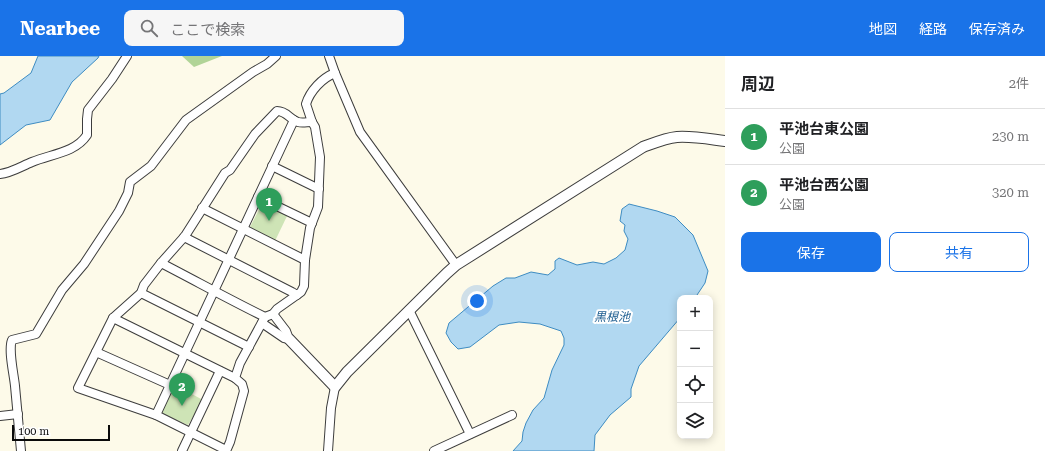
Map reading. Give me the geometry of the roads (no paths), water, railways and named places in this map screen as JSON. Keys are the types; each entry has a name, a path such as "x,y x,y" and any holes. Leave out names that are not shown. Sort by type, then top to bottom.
{"street":[{"path":"0,174 6,173 34,161 60,154 80,143 87,134 88,110 112,79 127,56"},
{"path":"20,451 18,414 10,344 12,340 36,334 62,290 84,264 119,210 128,193 130,182 151,166 186,120 253,72 267,64 276,56"},
{"path":"329,56 360,132 456,265"},
{"path":"235,378 240,363 267,318 277,308 301,292 304,286 305,260 310,228 318,208 320,157 315,127 306,101 313,89 330,75 335,73"},
{"path":"113,318 235,378 242,384 244,391 230,442 226,450 156,415 78,388 113,318 141,293 144,285 184,237 225,173 230,170 255,134 276,111 282,111 299,122 312,122"},
{"path":"156,415 294,120"},
{"path":"328,451 335,387 347,372 456,265 643,147 676,137 693,137 725,141"},
{"path":"272,166 319,189"},
{"path":"258,197 312,222"},
{"path":"202,208 305,260"},
{"path":"184,237 297,295"},
{"path":"161,263 267,318 286,331 289,339 335,387"},
{"path":"141,293 249,347"},
{"path":"409,310 470,434"},
{"path":"267,318 284,338 289,339"},
{"path":"96,352 170,385"},
{"path":"182,451 220,371"},
{"path":"0,416 18,414"},
{"path":"434,451 512,415"}],"water":[{"path":"38,56 99,56 72,82 50,120 26,125 0,145 0,94 4,93 31,73"},
{"name":"黒根池","path":"629,204 675,217 693,235 708,271 705,283 697,295 677,295 677,322 639,366 631,389 631,397 610,415 595,435 594,451 513,451 522,441 526,423 533,410 544,398 552,370 564,345 564,338 561,331 540,324 519,322 499,325 470,347 458,349 451,342 446,333 449,323 493,286 506,278 515,278 531,272 548,275 555,269 555,261 559,258 577,265 593,262 604,264 616,258 625,250 628,239 624,231 625,225 620,221 622,209"}],"place":[{"name":"平池台東公園","path":"269,221"},
{"name":"平池台西公園","path":"182,406"}]}
